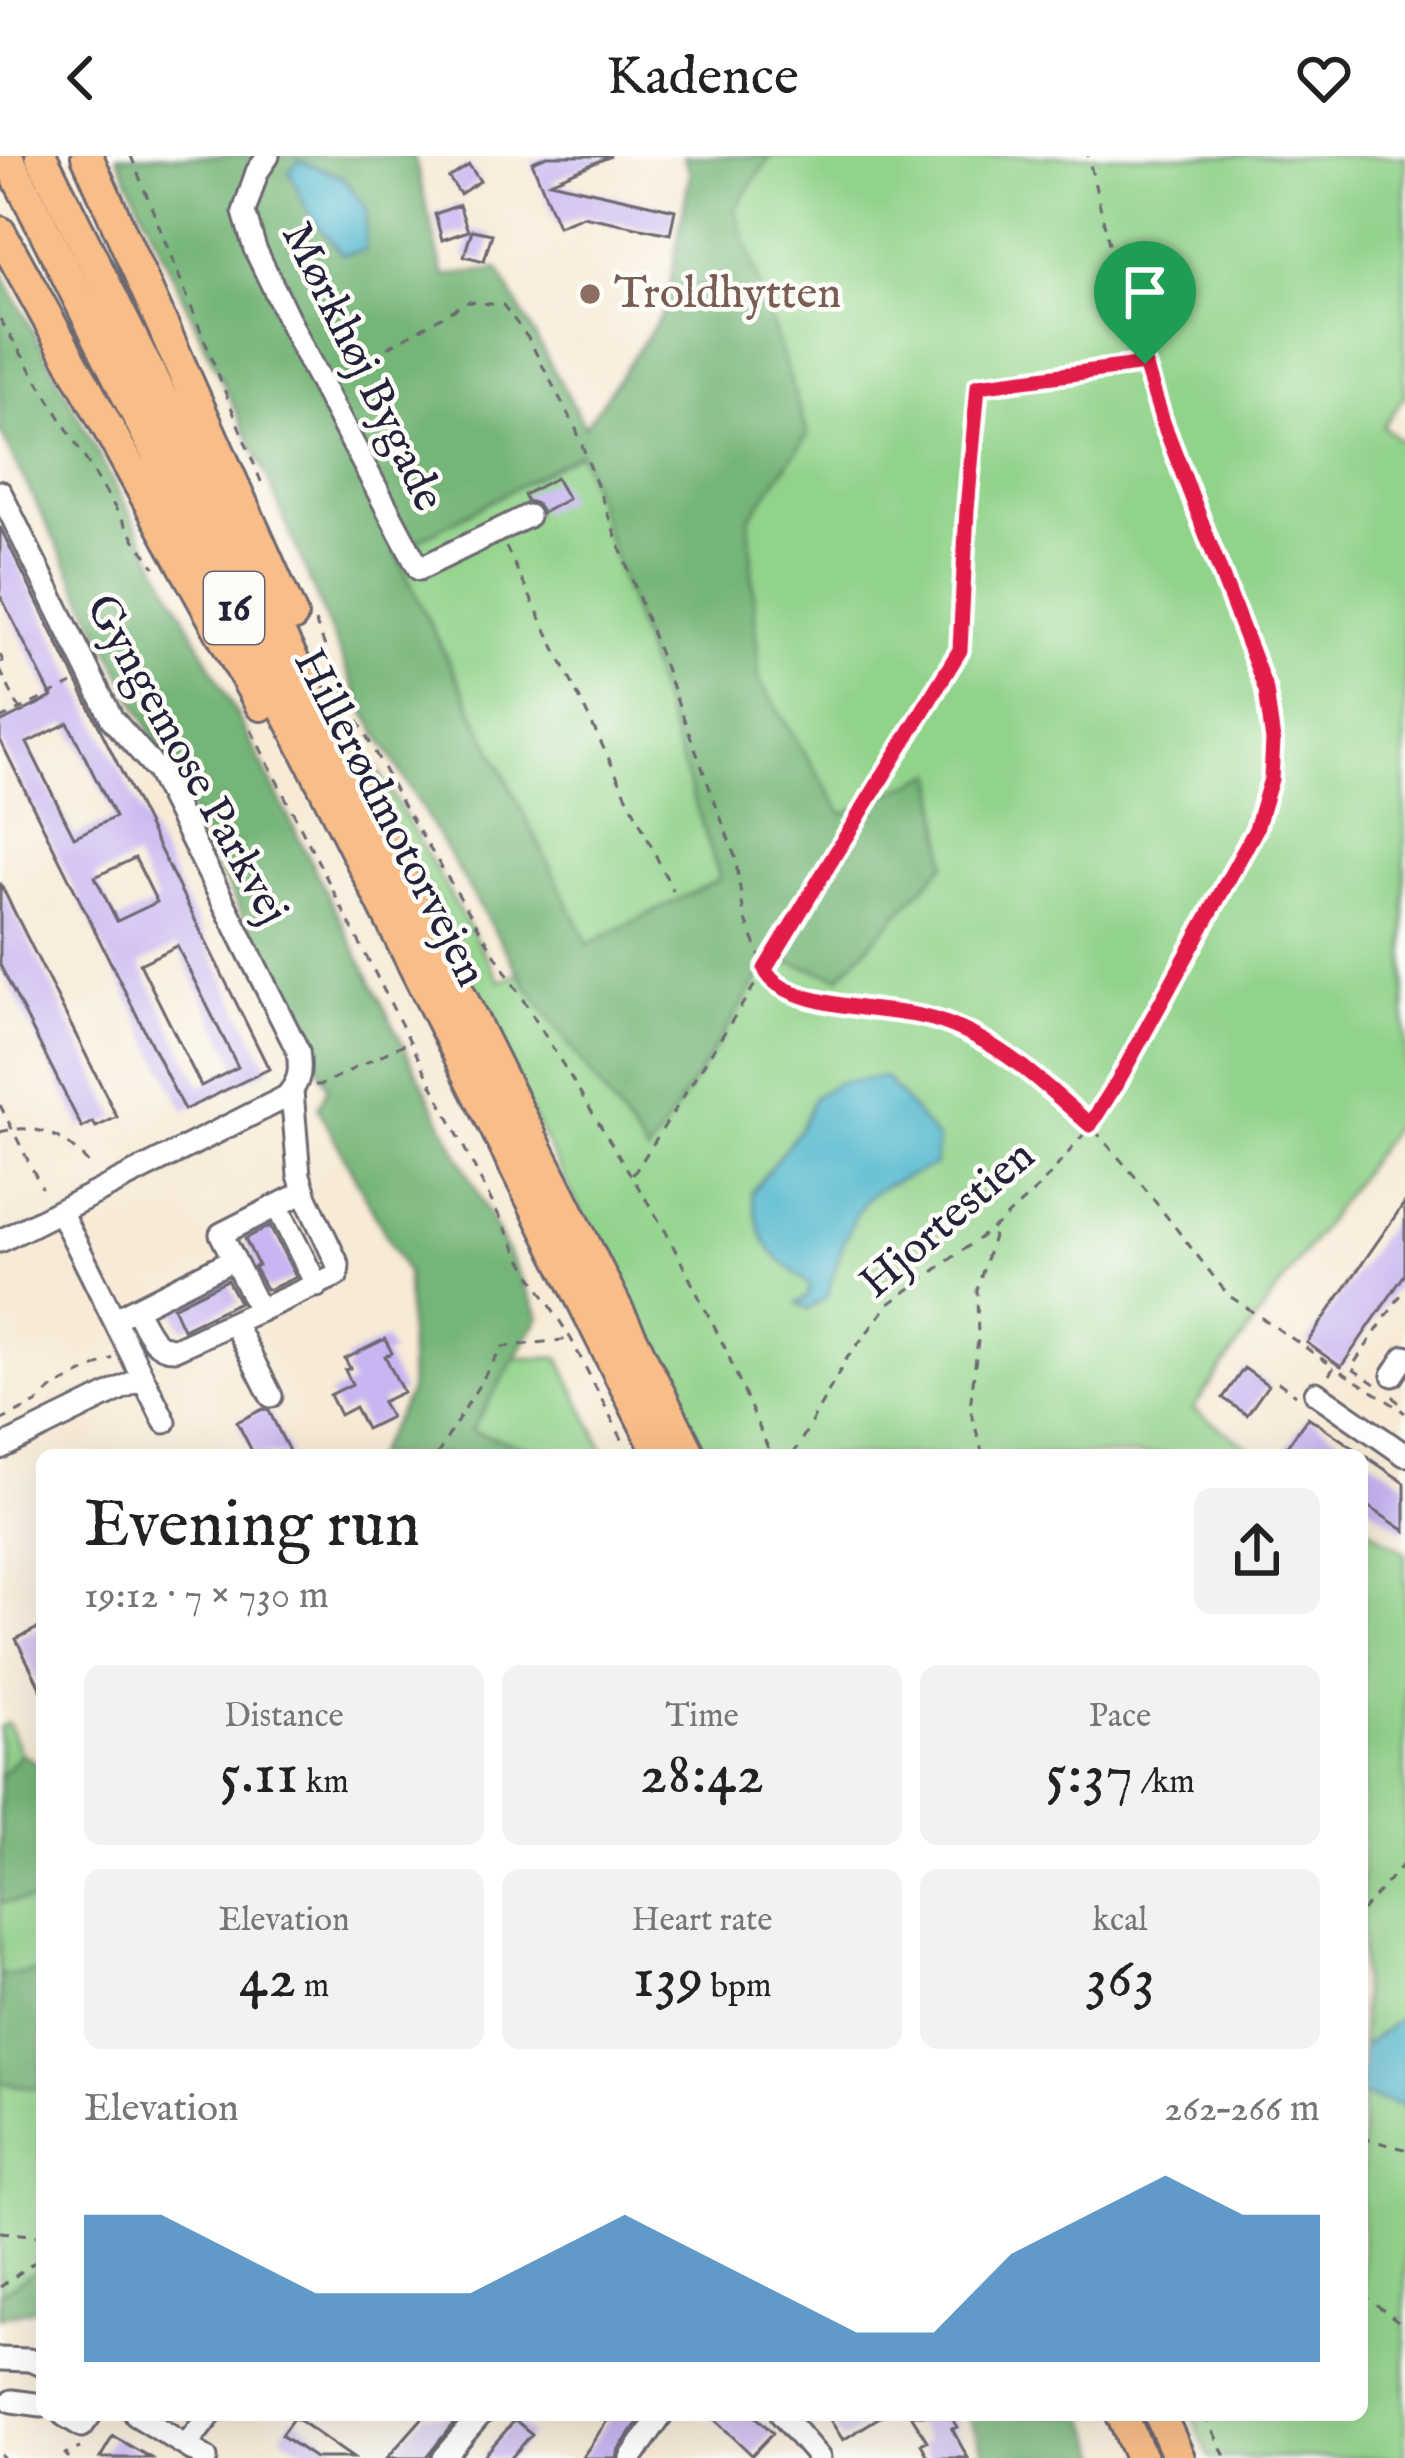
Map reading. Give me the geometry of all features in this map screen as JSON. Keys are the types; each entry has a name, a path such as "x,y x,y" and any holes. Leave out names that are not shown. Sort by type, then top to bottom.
{"highway":[{"name":"Hillerødmotorvejen","path":"7,156 656,1449"},
{"name":"Hillerødmotorvejen","path":"41,156 687,1449"},
{"path":"87,156 269,561 382,838"},
{"path":"0,232 461,1060"},
{"path":"1126,2421 1141,2458"},
{"path":"1163,2421 1179,2458"}],"street":[{"name":"Mørkhøj Bygade","path":"268,156 257,172 244,212 255,249 419,569 498,532"},
{"name":"Gyngemose Parkvej","path":"0,492 112,719 157,770 298,1051 300,1070 294,1088 298,1166 304,1192 339,1269 334,1278 317,1286"},
{"path":"498,532 528,516"},
{"path":"0,1241 294,1088"},
{"path":"260,1311 221,1234 304,1192"},
{"path":"135,1310 156,1345 168,1350 317,1286 277,1206"},
{"path":"60,1211 166,1422"},
{"path":"114,1320 234,1258"},
{"path":"234,1322 272,1396"},
{"path":"0,1448 142,1378"},
{"path":"1316,1393 1401,1444"},
{"path":"0,2359 36,2362"},
{"path":"12,2401 36,2404"},
{"path":"146,2421 196,2451 208,2421"},
{"path":"443,2458 474,2421"},
{"path":"631,2458 657,2421"},
{"path":"787,2421 819,2458"},
{"path":"786,2458 799,2434"}],"path":[{"path":"130,156 262,486"},
{"name":"Hjortestien","path":"796,1449 847,1358 889,1304 997,1225 1043,1183 1090,1125 1256,829 1271,779 1273,741 1266,690 1163,422 1117,277 1088,156"},
{"path":"322,385 468,302 503,305 528,338 576,429 735,856 744,915 768,978 825,1002 925,1016 977,1037 1027,1067 1090,1125 1228,1295 1405,1413"},
{"path":"0,319 136,542 163,577"},
{"path":"632,1176 960,650 978,386 1145,364"},
{"path":"498,532 673,891"},
{"path":"310,609 343,692 404,805 666,1232 725,1348 768,1449"},
{"path":"0,670 20,710"},
{"path":"0,719 90,675"},
{"path":"252,732 520,1257 572,1339 626,1449"},
{"path":"294,1088 321,1085 411,1040"},
{"path":"0,1105 42,1188"},
{"path":"0,1132 36,1129 76,1148 89,1164"},
{"path":"981,1449 970,1408 978,1340 977,1290 997,1225"},
{"path":"1354,1370 1351,1368 1405,1289"},
{"path":"441,1449 502,1347 572,1339"},
{"path":"0,1421 128,1350"},
{"path":"1316,1393 1334,1367"},
{"path":"1396,1406 1397,1376"},
{"path":"1368,1904 1405,1862"},
{"path":"1368,2140 1405,2149"},
{"path":"0,2232 36,2235"},
{"path":"0,2287 36,2261"},
{"path":"1368,2298 1405,2326"},
{"path":"1208,2421 1226,2458"}],"green space":[{"path":"117,156 414,156 444,276 498,269 585,427 665,311 690,173 683,156 771,156 735,209 808,435 749,519 759,680 843,814 935,773 946,863 839,977 772,957 648,1154 526,985 362,707 266,475","holes":["580,453 720,879 588,944 395,553"]},
{"path":"771,156 1405,156 1405,396 1383,426 1405,445 1405,1111 1193,1409 1251,1449 703,1449 457,969 358,754 369,755 500,981 587,944 395,552 580,452 584,428"},
{"path":"0,269 238,717 540,1317 471,1431 532,1449 378,1449 410,1392 407,1274 318,1108 328,1087 0,431"},
{"path":"504,1358 559,1358 603,1449 451,1449"},
{"path":"1368,1528 1405,1553 1405,2458 1210,2458 1195,2421 1368,2421"},
{"path":"8,1723 22,1755 36,1762 36,2308 0,2317 0,1727"},
{"path":"21,1753 36,1762 36,1900 0,1903 0,1777"},
{"path":"36,1972 36,2088 0,2083 0,1975"},
{"path":"36,2272 36,2308 0,2317 0,2293"},
{"path":"971,2421 1088,2421 1103,2458 987,2458"}],"water":[{"path":"299,161 342,177 366,207 365,250 342,254 311,217 289,171"},
{"path":"885,1077 938,1140 935,1165 867,1199 849,1231 828,1296 808,1310 797,1303 808,1297 809,1285 768,1246 752,1192 801,1127 814,1097 837,1083"},
{"path":"1405,2014 1405,2106 1368,2097 1368,2042"}],"building":[{"path":"547,156 611,156 550,182 675,210 670,234 583,216 558,226 532,162"},
{"path":"469,165 480,181 460,194 449,178"},
{"path":"459,205 468,231 442,240 435,214"},
{"path":"472,230 492,234 484,261 464,256"},
{"path":"556,478 568,499 542,513 524,495"},
{"path":"0,527 269,1069 184,1110 0,740 0,723 52,697 0,595","holes":["68,723 115,817 74,837 27,743","135,858 157,902 117,921 95,877","177,946 238,1067 201,1086 140,964"]},
{"path":"0,883 117,1117 96,1127 93,1122 82,1128 0,965"},
{"path":"1405,1202 1405,1274 1341,1367 1307,1343"},
{"path":"270,1226 296,1277 266,1289 245,1239"},
{"path":"227,1280 239,1302 183,1329 173,1307"},
{"path":"385,1339 392,1353 385,1356 403,1392 382,1402 390,1417 366,1429 355,1407 340,1415 330,1395 352,1384 345,1359"},
{"path":"1244,1368 1268,1385 1247,1415 1223,1398"},
{"path":"263,1409 269,1411 288,1449 251,1449 237,1422"},
{"path":"1308,1417 1355,1449 1285,1449"},
{"path":"1368,1458 1405,1483 1405,1531 1368,1506"},
{"path":"36,1629 36,1679 16,1639"},
{"path":"291,2421 300,2421 353,2458 315,2458 281,2435"},
{"path":"420,2421 455,2421 426,2458 387,2458"},
{"path":"514,2421 532,2434 511,2458 482,2458"},
{"path":"607,2421 639,2421 616,2458 582,2458"},
{"path":"716,2421 760,2421 773,2433 752,2455"},
{"path":"831,2421 873,2421 843,2440"},
{"path":"915,2421 954,2421 957,2427 952,2429 968,2458 929,2458 921,2444 927,2441"},
{"path":"113,2436 151,2458 100,2458"}],"place":[{"name":"Troldhytten","path":"590,294"}],"route":[{"path":"1145,364 1266,690 1273,741 1271,779 1256,829 1090,1125 1027,1067 977,1037 925,1016 825,1002 785,989 768,978 765,969 960,650 978,386 1145,364"}]}
